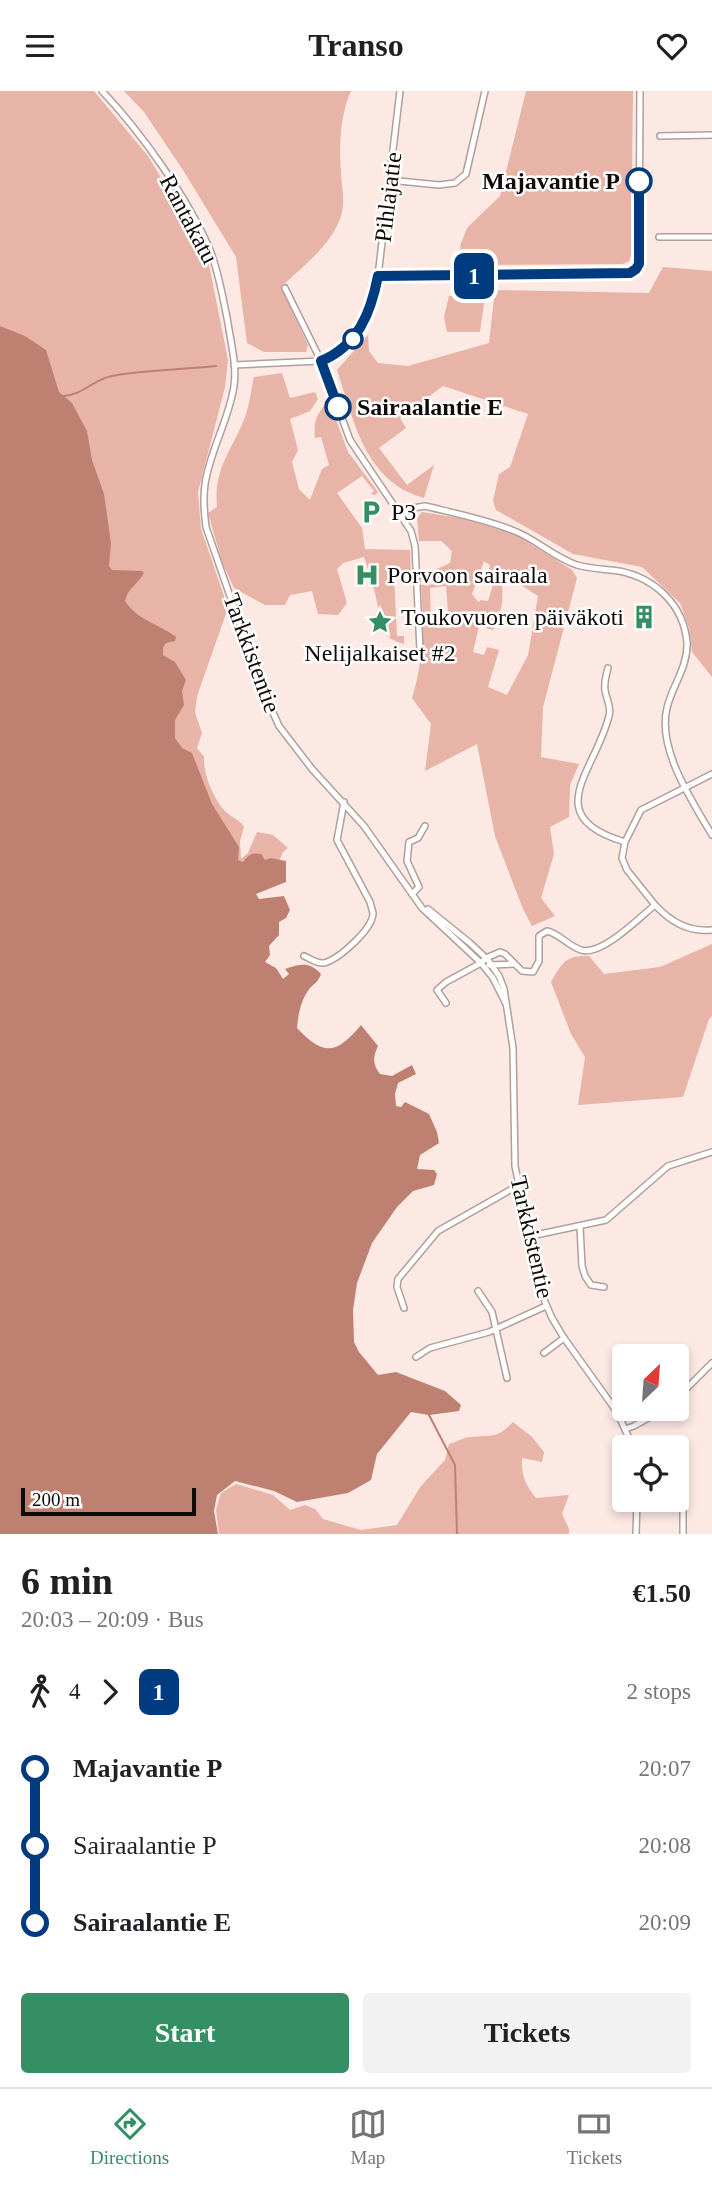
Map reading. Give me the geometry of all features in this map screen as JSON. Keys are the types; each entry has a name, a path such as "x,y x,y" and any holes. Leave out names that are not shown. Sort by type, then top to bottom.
{"street":[{"name":"Rantakatu","path":"102,91 172,182 207,244 218,275 234,365"},
{"name":"Pihlajatie","path":"321,361 337,353 357,336 369,310 378,276 400,91"},
{"path":"389,180 439,185 455,183 466,174 485,91"},
{"path":"378,276 623,274 636,269 639,264 640,91"},
{"path":"660,135 712,135"},
{"path":"659,237 712,237"},
{"path":"285,288 321,361 350,440 411,531 415,546 419,650"},
{"path":"234,365 321,361"},
{"name":"Tarkkistentie","path":"234,365 231,399 205,481 204,507 206,527 262,688 279,726 312,769 364,826 417,900 484,961 506,1004"},
{"path":"401,514 425,506 513,530 578,565 637,575 663,592 673,603 687,641 683,668 667,709 666,744 712,835"},
{"path":"608,668 604,687 610,714 580,784 577,799 581,814 589,826 603,835 625,842"},
{"path":"712,775 642,810 625,842 622,858 626,870 655,905 683,927 712,930"},
{"path":"304,955 317,963 326,963 365,933 373,912 337,840 344,802"},
{"path":"412,894 419,887 407,861 409,842 418,838 425,826"},
{"path":"446,1003 437,990 446,982 500,952 527,973 535,971 539,961 539,936 547,931 581,950 600,948 655,905"},
{"path":"484,961 492,966 513,964"},
{"name":"Tarkkistentie","path":"492,966 504,989 513,1048 514,1146 519,1185 546,1306 564,1338 606,1396 628,1435"},
{"path":"531,1236 606,1220 668,1166 712,1153"},
{"path":"404,1308 397,1287 398,1279 436,1233 519,1185"},
{"path":"580,1227 585,1276 591,1285 604,1287"},
{"path":"478,1291 492,1311 507,1378"},
{"path":"416,1357 430,1348 479,1335 546,1306"},
{"path":"544,1353 564,1338"},
{"path":"690,1386 711,1367"},
{"path":"625,1429 643,1421"},
{"path":"636,1534 637,1512"},
{"path":"683,1512 683,1534"}],"shaded area":[{"path":"0,91 94,91 148,156 207,255 228,360 225,387 198,492 201,529 228,608 197,696 195,713 202,733 197,748 204,757 207,779 218,802 244,827 240,841 241,859 248,853 257,832 273,835 288,848 283,852 278,864 0,989"},
{"path":"124,91 351,91 341,131 341,217 320,251 281,287 308,345 306,352 264,352 247,343 236,257 144,112"},
{"path":"526,91 633,91 629,261 623,264 457,265 467,228 500,196"},
{"path":"663,267 712,271 712,677 692,652 689,628 680,603 642,567 573,554 496,510 493,501 499,474 510,467 528,414 443,386 400,418 406,428 379,448 407,485 434,465 424,498 404,490 375,464 356,429 337,370 368,335 369,351 378,363 408,366 489,343 495,290 649,293"},
{"path":"449,296 485,296 480,332 447,332 444,317"},
{"path":"0,326 25,336 46,350 59,392 72,403 87,431 92,460 104,494 111,543 109,566 112,570 144,573 125,601 142,617 176,637 175,641 166,643 163,647 163,655 175,662 186,680 182,691 184,705 175,720 175,738 182,748 192,753 212,804 239,847 238,860 243,862 255,853 261,854 265,860 271,858 286,861 286,882 256,894 259,899 284,896 290,910 286,918 279,922 279,935 269,946 270,955 265,962 276,968 283,979 289,974 285,969 300,965 308,965 321,974 304,997 297,1028 315,1044 330,1048 345,1042 361,1025 378,1046 374,1060 380,1074 392,1076 412,1065 416,1074 398,1083 396,1106 401,1107 405,1102 429,1114 439,1143 420,1155 417,1169 434,1170 437,1174 434,1185 413,1191 397,1207 372,1243 357,1283 353,1310 354,1342 378,1375 396,1372 445,1391 461,1405 459,1411 429,1415 411,1412 377,1454 371,1480 348,1493 297,1502 274,1491 235,1481 217,1495 214,1511 218,1534 0,1534"},
{"path":"282,373 290,398 315,392 318,399 310,411 290,419 298,450 292,462 299,489 310,500 322,469 329,465 321,437 315,438 315,422 321,409 329,401 348,452 378,492 371,494 374,491 362,476 337,493 362,528 365,549 410,550 411,575 394,577 397,636 404,636 404,644 391,639 384,631 364,557 343,563 337,569 347,603 338,615 318,614 312,591 290,595 285,605 265,605 234,588 222,562 208,513 217,507 221,469 246,414 254,377"},
{"path":"422,512 459,518 515,534 572,570 577,578 543,707 541,757 579,764 570,785 569,817 550,827 554,854 541,898 555,916 532,926 495,836 477,744 425,771 431,724 412,698 422,642 421,585 437,584 437,569 450,563 452,551 441,541 419,541 417,518","holes":["484,561 490,565 487,579 494,582 488,601 478,602 472,594","500,571 538,596 528,655 507,695 488,687 499,650 487,647 484,655 473,652 479,626 493,630 502,595","446,586 449,626 444,622 431,622 430,588"]},
{"path":"712,944 712,1016 683,1097 578,1105 585,1057 571,1034 551,982 565,961 589,956 604,974 660,967"},
{"path":"513,1422 532,1437 544,1452 542,1462 522,1458 523,1474 532,1493 536,1498 569,1495 562,1514 569,1534 219,1534 216,1510 221,1493 236,1484 273,1495 290,1510 305,1505 315,1509 323,1519 361,1530 397,1525 421,1486 445,1460 449,1444 468,1437 498,1434"}],"waterway":[{"path":"63,396 76,393 112,376 216,366"},
{"path":"429,1415 455,1465 457,1534"}],"bus line":[{"name":"1","path":"338,407 321,361 337,353 357,336 369,310 378,276 630,273 639,264 639,181"}],"place":[{"name":"Majavantie P","path":"639,181"},
{"name":"Sairaalantie E","path":"338,407"},
{"name":"P3","path":"371,512"},
{"name":"Porvoon sairaala","path":"367,575"},
{"name":"Toukovuoren päiväkoti","path":"644,617"},
{"name":"Nelijalkaiset #2","path":"380,622"}]}
